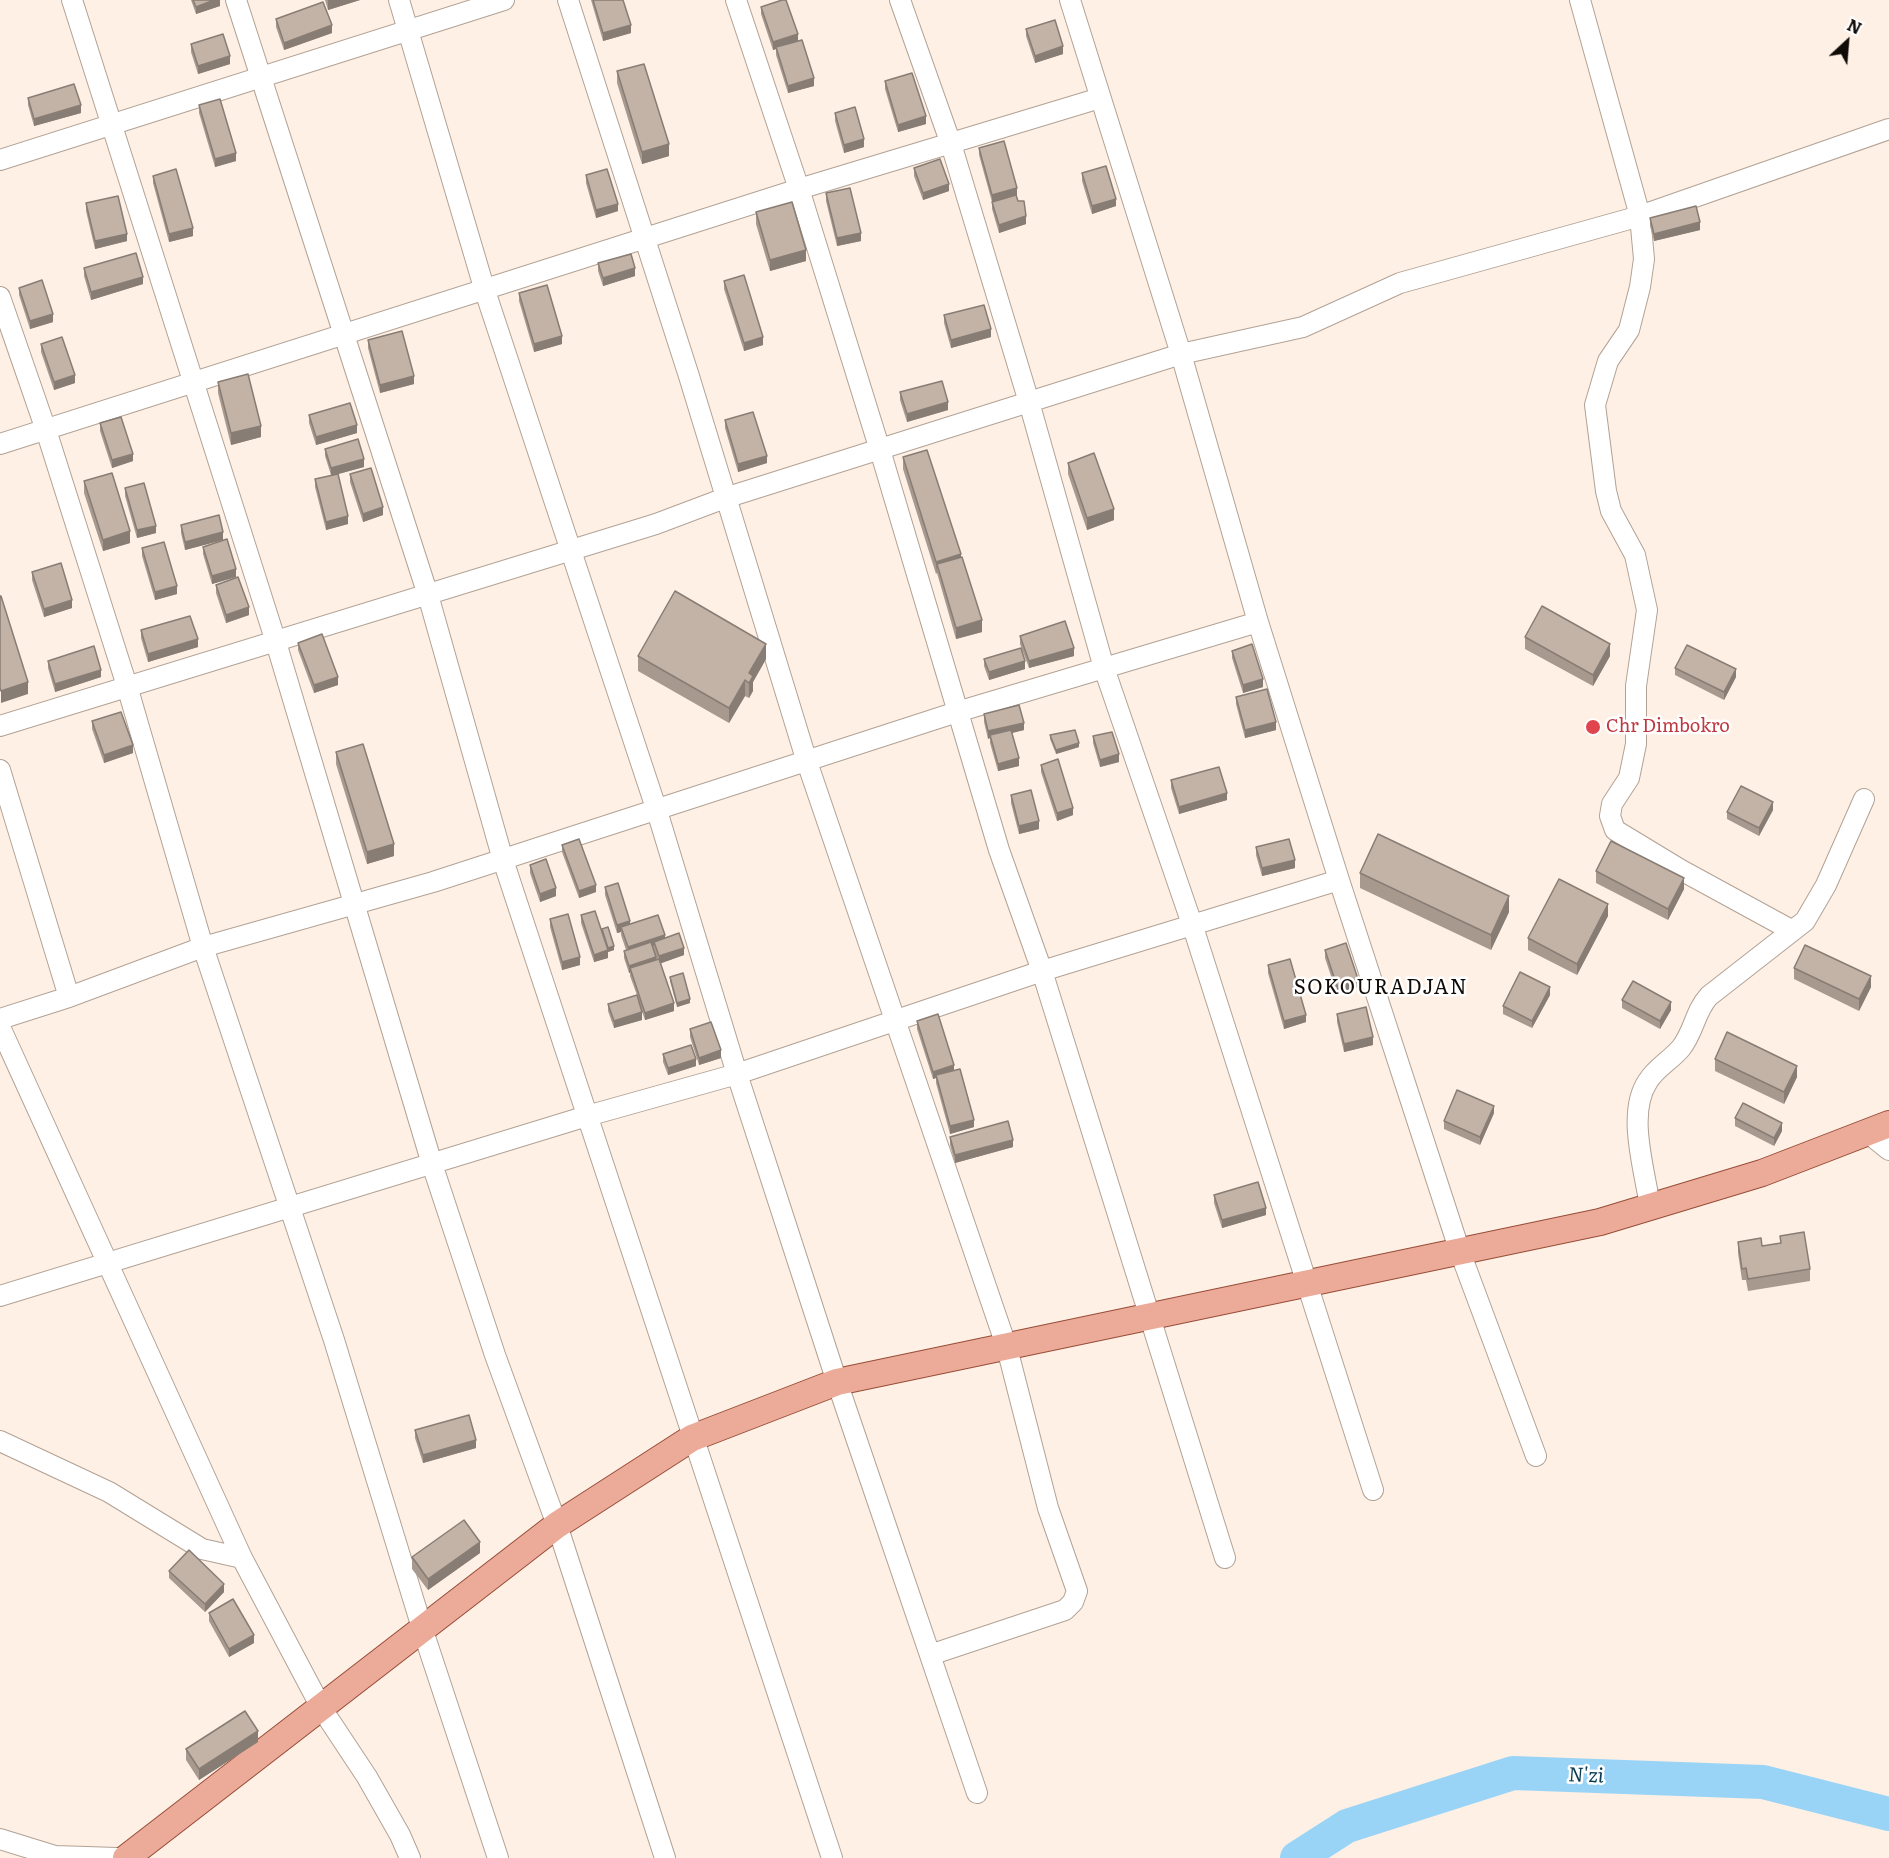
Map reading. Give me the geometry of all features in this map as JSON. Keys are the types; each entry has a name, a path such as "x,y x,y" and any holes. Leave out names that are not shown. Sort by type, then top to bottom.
{"main road":[{"path":"126,1858 423,1631 557,1525 692,1438 837,1382 1152,1318 1600,1222 1762,1173 1879,1129"}],"street":[{"path":"72,0 275,639 432,1164 495,1355 557,1525 664,1858"},
{"path":"236,0 428,595 503,860 832,1858"},
{"path":"399,0 485,291 657,811 737,1074 837,1382 977,1793"},
{"path":"0,160 408,28 504,0"},
{"path":"568,0 807,762 1007,1348 1048,1508 1077,1591 1073,1602 1065,1610 930,1655"},
{"path":"736,0 799,189 880,450 999,850 1042,971 1225,1558"},
{"path":"900,0 951,144 1029,402 1104,668 1193,927 1373,1490"},
{"path":"1070,0 1181,354 1258,622 1339,880 1460,1252 1536,1456"},
{"path":"1580,0 1640,216 1644,259 1629,330 1604,371 1595,405 1606,491 1611,511 1635,555 1647,610 1636,686 1636,744 1629,778 1611,804 1610,816 1616,830 1681,870 1791,930"},
{"path":"0,444 799,189 1100,98"},
{"path":"0,726 275,639 428,595 656,524 725,498 1181,354 1303,327 1400,283 1640,216 1889,129"},
{"path":"0,297 46,430 127,686 203,947 290,1206 423,1631 498,1858"},
{"path":"0,1019 69,997 203,947 503,860 957,712 1258,622"},
{"path":"0,770 69,997"},
{"path":"1650,1207 1636,1111 1640,1095 1649,1078 1681,1048 1692,1030 1701,1005 1709,996 1805,921 1814,907 1864,799"},
{"path":"0,1296 586,1116 737,1074 1042,971 1193,927 1339,880"},
{"path":"0,1027 106,1264 242,1558 322,1709 372,1786 400,1835 410,1858"},
{"path":"1879,1129 1889,1150"},
{"path":"0,1442 109,1492 202,1549 242,1558"},
{"path":"0,1839 55,1856 117,1858"}],"building":[{"path":"193,0 214,0 196,7"},
{"path":"593,0 623,0 631,25 603,33"},
{"path":"786,0 798,34 773,42 761,7"},
{"path":"323,2 332,25 284,43 276,19"},
{"path":"1055,20 1063,46 1035,56 1026,29"},
{"path":"223,34 230,56 198,66 191,44"},
{"path":"802,40 814,78 788,86 776,47"},
{"path":"644,64 669,144 642,152 617,71"},
{"path":"912,73 926,116 898,125 885,81"},
{"path":"74,84 81,105 34,119 28,98"},
{"path":"220,99 236,153 215,159 199,105"},
{"path":"855,107 864,139 844,145 835,113"},
{"path":"1004,141 1017,188 992,195 979,148"},
{"path":"940,159 949,184 923,193 914,168"},
{"path":"1106,166 1116,199 1092,206 1082,173"},
{"path":"176,169 193,228 169,234 153,176"},
{"path":"607,169 618,204 596,210 586,175"},
{"path":"850,188 861,233 837,238 826,193"},
{"path":"1016,195 1018,201 1024,201 1026,216 999,225 992,202"},
{"path":"118,196 127,234 95,241 86,203"},
{"path":"792,202 806,250 770,260 756,212"},
{"path":"1696,206 1700,222 1654,234 1650,218"},
{"path":"136,253 143,277 91,292 84,268"},
{"path":"631,254 635,268 603,278 598,263"},
{"path":"744,275 763,337 744,343 724,281"},
{"path":"42,280 53,314 30,321 19,288"},
{"path":"547,285 562,336 534,344 519,293"},
{"path":"984,305 991,329 951,340 944,315"},
{"path":"402,331 414,376 380,385 368,340"},
{"path":"62,337 75,375 54,382 41,344"},
{"path":"248,374 261,426 231,433 218,382"},
{"path":"942,381 948,402 907,414 900,392"},
{"path":"350,403 357,425 316,437 309,415"},
{"path":"753,412 767,456 738,464 725,420"},
{"path":"121,417 133,454 112,460 100,423"},
{"path":"358,439 364,459 331,468 325,449"},
{"path":"927,450 961,554 936,562 903,457"},
{"path":"1094,453 1114,509 1087,518 1068,463"},
{"path":"371,468 383,507 363,514 350,474"},
{"path":"112,473 130,531 103,540 84,481"},
{"path":"338,474 348,516 326,522 315,479"},
{"path":"144,483 156,526 137,530 125,488"},
{"path":"219,515 223,532 185,542 181,525"},
{"path":"227,539 236,569 212,576 203,547"},
{"path":"164,542 177,586 155,592 142,548"},
{"path":"962,557 982,620 956,628 937,564"},
{"path":"61,563 72,600 44,609 32,572"},
{"path":"238,577 249,607 226,615 216,585"},
{"path":"675,591 766,644 749,673 753,676 749,683 745,680 729,708 638,656"},
{"path":"0,596 28,682 1,691 0,688"},
{"path":"1542,606 1610,644 1593,675 1525,637"},
{"path":"190,616 198,639 148,654 141,630"},
{"path":"1065,621 1074,648 1029,661 1020,636"},
{"path":"322,634 338,677 314,685 298,643"},
{"path":"1252,644 1263,679 1243,685 1232,651"},
{"path":"1687,645 1736,669 1724,692 1675,668"},
{"path":"94,646 101,670 55,684 48,661"},
{"path":"1021,648 1025,661 989,672 984,659"},
{"path":"1267,689 1276,722 1245,730 1236,697"},
{"path":"1019,705 1024,723 988,731 984,714"},
{"path":"121,712 133,745 104,755 92,721"},
{"path":"1011,730 1019,758 998,764 990,735"},
{"path":"1075,730 1079,743 1056,750 1050,735"},
{"path":"1112,732 1119,754 1100,760 1093,736"},
{"path":"363,744 394,844 367,852 336,752"},
{"path":"1058,759 1073,808 1057,813 1041,765"},
{"path":"1219,767 1227,793 1179,807 1171,780"},
{"path":"1741,786 1773,802 1759,828 1727,812"},
{"path":"1031,790 1039,821 1019,826 1011,795"},
{"path":"1378,834 1509,896 1491,935 1360,873"},
{"path":"579,839 596,885 579,891 562,845"},
{"path":"1289,839 1295,860 1262,868 1256,847"},
{"path":"1611,841 1684,878 1668,909 1596,871"},
{"path":"546,859 556,888 540,894 530,865"},
{"path":"1559,879 1608,904 1577,964 1528,938"},
{"path":"618,883 630,921 617,925 605,887"},
{"path":"595,911 608,950 594,955 581,915"},
{"path":"568,914 580,957 562,962 550,919"},
{"path":"658,915 665,935 628,947 621,927"},
{"path":"608,927 614,946 608,948 602,929"},
{"path":"679,933 684,948 659,956 654,942"},
{"path":"651,942 656,957 629,966 624,951"},
{"path":"1346,943 1358,979 1337,986 1325,950"},
{"path":"1805,945 1871,976 1859,999 1794,968"},
{"path":"659,959 674,1003 645,1013 630,968"},
{"path":"1290,959 1306,1015 1284,1021 1268,965"},
{"path":"1520,972 1550,987 1532,1021 1503,1006"},
{"path":"683,973 690,999 677,1003 670,977"},
{"path":"1633,981 1671,1002 1660,1021 1622,1000"},
{"path":"637,995 642,1012 614,1021 608,1004"},
{"path":"1366,1007 1373,1037 1344,1044 1337,1014"},
{"path":"938,1014 954,1065 933,1072 917,1021"},
{"path":"711,1022 721,1050 699,1058 690,1029"},
{"path":"1727,1032 1797,1066 1784,1092 1715,1059"},
{"path":"691,1045 696,1059 668,1068 663,1054"},
{"path":"960,1069 974,1120 950,1126 936,1075"},
{"path":"1457,1090 1494,1106 1480,1137 1444,1121"},
{"path":"1743,1103 1782,1123 1774,1138 1735,1118"},
{"path":"1008,1121 1013,1140 955,1155 950,1137"},
{"path":"1258,1182 1266,1208 1222,1220 1214,1195"},
{"path":"1804,1232 1810,1269 1748,1279 1746,1268 1742,1269 1738,1242 1761,1238 1762,1246 1781,1243 1780,1236"},
{"path":"469,1415 476,1440 423,1455 415,1430"},
{"path":"464,1520 480,1542 428,1579 412,1557"},
{"path":"189,1550 224,1584 205,1604 169,1571"},
{"path":"233,1599 254,1635 229,1649 209,1613"},
{"path":"245,1711 258,1731 199,1769 186,1749"}],"waterway":[{"name":"N'zi","path":"1297,1858 1347,1826 1513,1773 1763,1782 1889,1814"}],"place":[{"name":"Chr Dimbokro","path":"1593,727"}],"district":[{"name":"SOKOURADJAN","path":"1381,988"}]}
